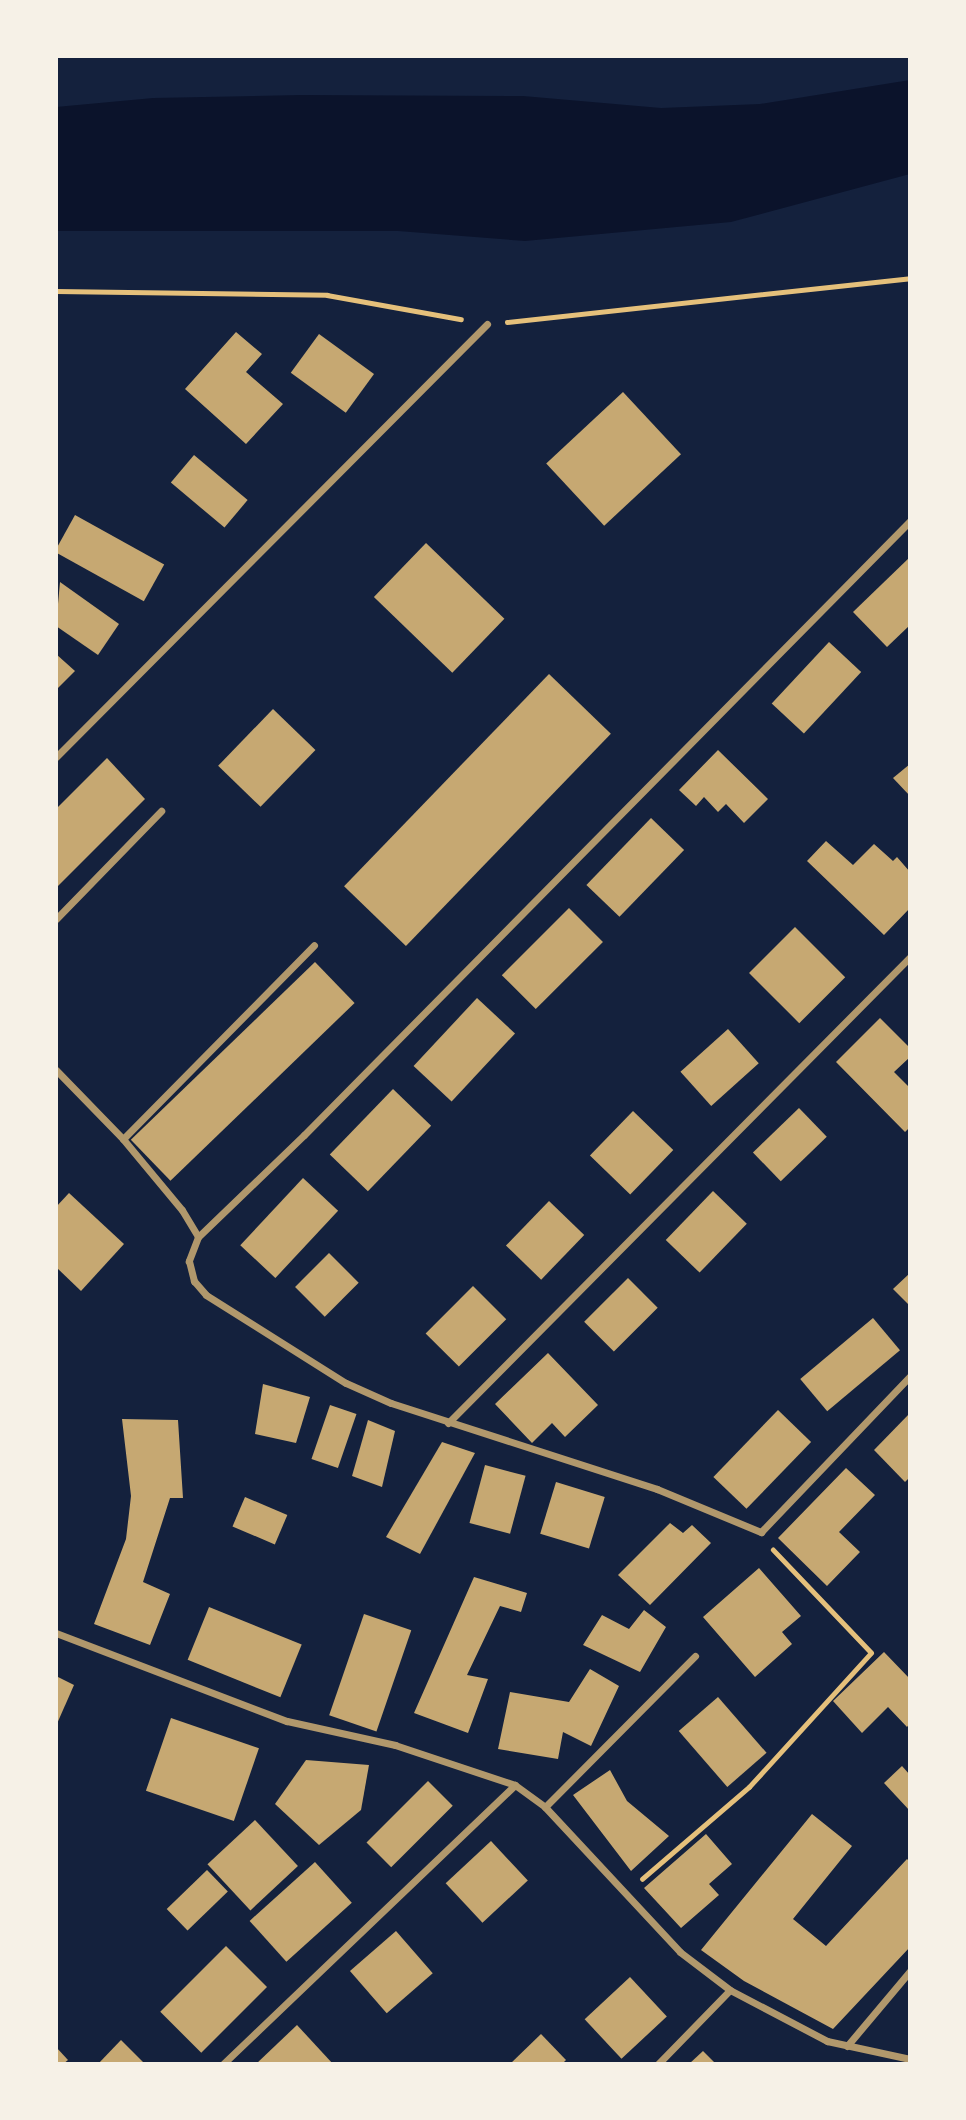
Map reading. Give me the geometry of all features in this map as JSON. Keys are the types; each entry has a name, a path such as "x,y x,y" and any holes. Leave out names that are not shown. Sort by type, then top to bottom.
{"street":[{"path":"56,757 486,324"},
{"path":"910,521 304,1135 198,1237 189,1261 194,1281 206,1295 345,1383 448,1423 657,1489 761,1532 910,1376"},
{"path":"56,919 161,811"},
{"path":"123,1139 314,945"},
{"path":"448,1423 910,957"},
{"path":"56,1070 123,1139 174,1201 198,1237"},
{"path":"56,1633 287,1721 395,1745 515,1785 545,1807 680,1952 730,1990 783,2022 847,2046 910,2059"},
{"path":"545,1807 695,1656"},
{"path":"223,2064 515,1785"},
{"path":"847,2046 910,1971"},
{"path":"658,2064 730,1990"}],"path":[{"path":"56,291 327,295 486,324 910,278"},
{"path":"626,1894 749,1787 871,1653 761,1532"}],"water":[{"path":"910,80 910,174 731,222 525,241 398,231 56,231 56,107 153,98 301,95 523,96 661,108 760,104"}],"building":[{"path":"236,332 262,354 246,372 283,404 246,444 185,389"},
{"path":"319,334 374,374 346,413 291,373"},
{"path":"623,392 681,454 604,526 546,464"},
{"path":"194,455 248,500 224,528 171,483"},
{"path":"75,515 164,564 144,601 56,552"},
{"path":"426,543 504,619 452,673 374,597"},
{"path":"910,557 910,625 887,647 853,612"},
{"path":"60,582 119,624 98,655 56,626"},
{"path":"829,642 861,672 804,733 772,703"},
{"path":"56,654 75,671 56,690"},
{"path":"549,674 611,734 406,946 344,886"},
{"path":"273,709 315,750 261,807 218,766"},
{"path":"718,750 768,799 744,823 726,804 718,812 704,797 696,806 679,790"},
{"path":"107,758 145,799 56,888 56,809"},
{"path":"910,764 910,796 893,778"},
{"path":"651,818 684,850 619,917 586,885"},
{"path":"826,841 853,865 874,844 893,861 897,857 910,872 910,908 884,935 807,861"},
{"path":"569,908 603,942 536,1009 502,975"},
{"path":"795,927 845,977 799,1023 749,973"},
{"path":"315,962 355,1003 170,1181 131,1140"},
{"path":"477,998 515,1033 452,1101 414,1066"},
{"path":"880,1018 910,1048 910,1057 894,1072 910,1088 910,1127 905,1132 836,1062"},
{"path":"728,1029 759,1063 711,1106 680,1072"},
{"path":"393,1089 431,1126 368,1191 330,1154"},
{"path":"799,1108 827,1137 781,1181 753,1152"},
{"path":"633,1111 673,1150 630,1194 590,1156"},
{"path":"303,1178 338,1211 275,1278 240,1245"},
{"path":"713,1191 747,1224 700,1273 666,1240"},
{"path":"69,1193 124,1244 81,1291 56,1267 56,1207"},
{"path":"549,1201 584,1235 541,1280 506,1246"},
{"path":"329,1253 359,1283 325,1317 295,1287"},
{"path":"910,1273 910,1306 893,1289"},
{"path":"628,1278 658,1308 614,1352 584,1322"},
{"path":"473,1286 506,1319 459,1367 426,1333"},
{"path":"873,1318 900,1350 827,1411 800,1379"},
{"path":"548,1353 598,1405 565,1437 552,1423 532,1443 495,1404"},
{"path":"263,1384 310,1397 296,1443 255,1434"},
{"path":"330,1405 356,1414 338,1468 311,1459"},
{"path":"778,1410 811,1442 746,1509 713,1477"},
{"path":"910,1413 910,1477 905,1482 874,1450"},
{"path":"122,1419 178,1420 183,1498 170,1498 143,1582 170,1594 150,1645 94,1624 126,1539 131,1496"},
{"path":"368,1420 395,1431 382,1487 352,1476"},
{"path":"442,1442 475,1453 420,1554 386,1537"},
{"path":"485,1465 526,1476 510,1534 469,1523"},
{"path":"846,1468 875,1495 839,1532 860,1552 827,1586 778,1538"},
{"path":"556,1482 605,1497 589,1549 540,1534"},
{"path":"245,1497 287,1515 275,1544 232,1526"},
{"path":"670,1523 683,1533 692,1525 711,1543 650,1605 618,1575"},
{"path":"759,1568 801,1616 782,1632 792,1644 755,1677 703,1617"},
{"path":"474,1577 527,1593 521,1612 500,1606 467,1675 488,1679 468,1733 414,1713"},
{"path":"209,1607 302,1644 280,1697 188,1660"},
{"path":"644,1610 666,1627 640,1672 583,1645 602,1615 629,1629"},
{"path":"364,1614 411,1630 376,1731 329,1715"},
{"path":"884,1652 910,1679 910,1723 907,1727 888,1707 862,1733 833,1701"},
{"path":"590,1669 619,1686 591,1746 563,1732 558,1759 498,1749 510,1692 569,1702"},
{"path":"56,1676 74,1685 56,1726"},
{"path":"718,1697 767,1753 727,1787 679,1731"},
{"path":"171,1718 259,1748 234,1821 146,1791"},
{"path":"306,1760 369,1765 361,1810 319,1845 275,1804"},
{"path":"902,1766 910,1775 910,1811 884,1783"},
{"path":"610,1770 627,1801 669,1836 631,1871 573,1795"},
{"path":"428,1781 453,1806 391,1867 366,1843"},
{"path":"812,1814 852,1846 793,1919 826,1946 907,1859 910,1862 910,1947 833,2029 744,1981 701,1950"},
{"path":"255,1820 298,1866 250,1910 207,1864"},
{"path":"706,1834 732,1864 709,1884 719,1895 681,1928 644,1888"},
{"path":"491,1841 528,1880 482,1923 446,1883"},
{"path":"315,1862 352,1903 286,1962 250,1921"},
{"path":"207,1870 228,1892 188,1930 167,1909"},
{"path":"396,1931 433,1973 387,2013 350,1971"},
{"path":"226,1946 267,1987 201,2053 160,2012"},
{"path":"630,1977 667,2016 621,2059 585,2019"},
{"path":"297,2025 333,2064 256,2064"},
{"path":"541,2034 566,2060 562,2064 510,2064"},
{"path":"121,2040 145,2064 98,2064"},
{"path":"56,2047 68,2060 63,2064 56,2064"},
{"path":"703,2051 716,2064 689,2064"}]}
